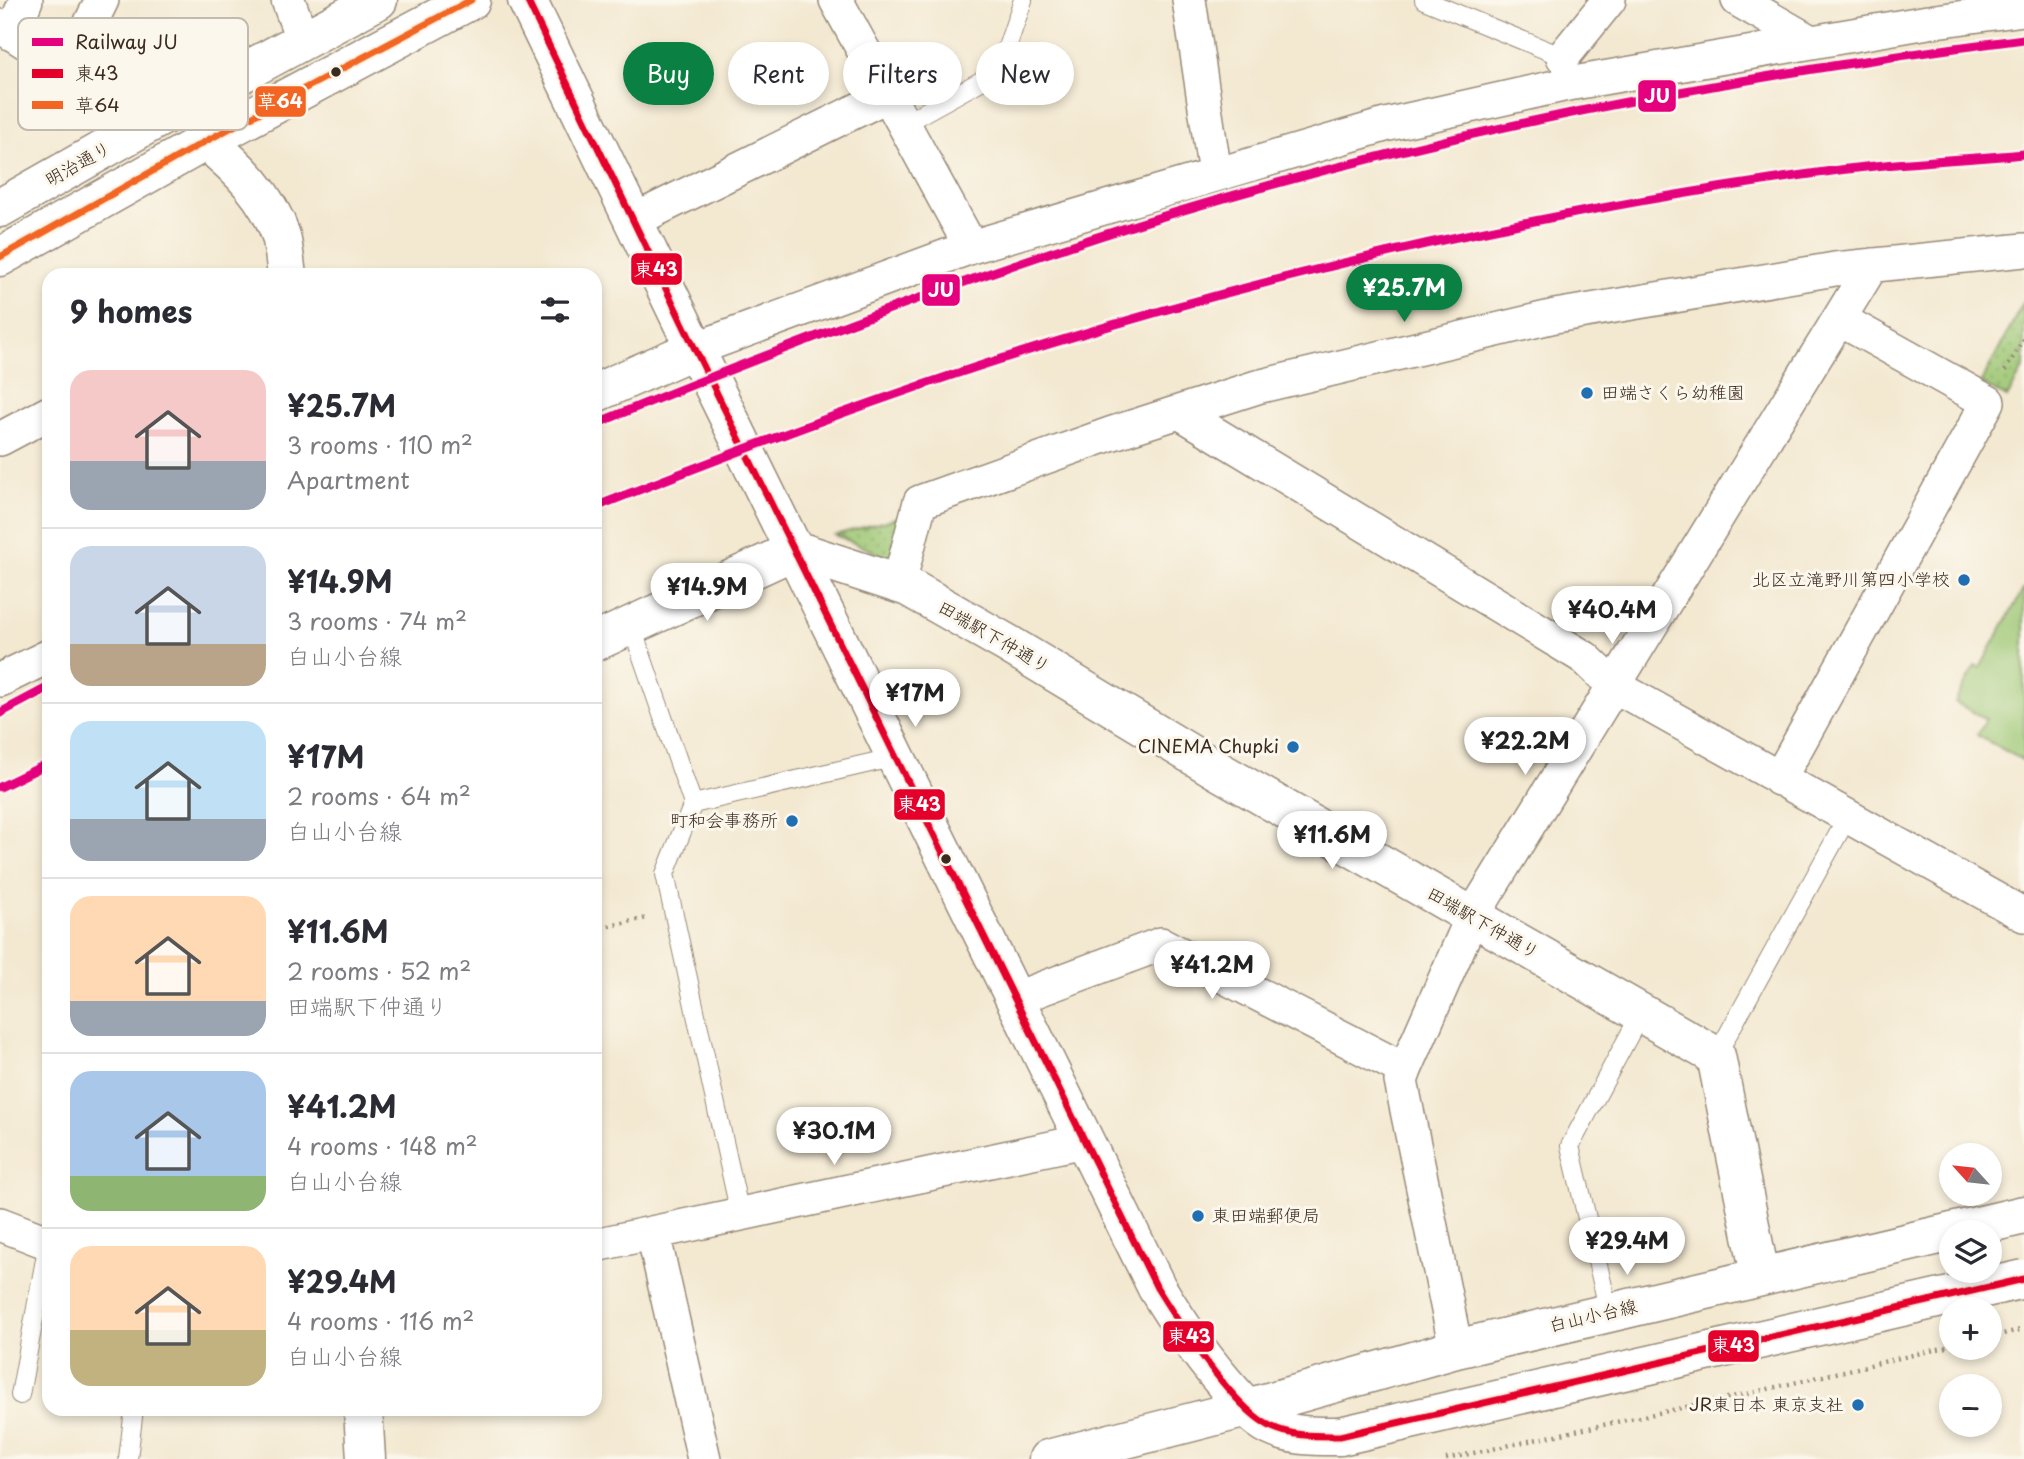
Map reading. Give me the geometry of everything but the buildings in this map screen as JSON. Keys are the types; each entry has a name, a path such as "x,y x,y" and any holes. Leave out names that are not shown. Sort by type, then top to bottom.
{"main road":[{"name":"明治通り","path":"248,70 378,0"},
{"path":"248,119 471,0"},
{"path":"527,0 695,349 1157,1287 1209,1366 1247,1408 1270,1426 1305,1436 1340,1436 2024,1279"},
{"name":"明治通り","path":"0,208 138,130"},
{"path":"0,257 227,130"},
{"path":"206,141 233,162 267,203 281,237 286,268"},
{"path":"602,390 695,349"},
{"path":"602,639 795,550"},
{"name":"田端駅下仲通り","path":"795,550 899,583 1008,644 1217,770 1716,1056"},
{"path":"1716,1056 1760,1275"},
{"name":"白山小台線","path":"1048,1459 1247,1408 1456,1349 1760,1275 2024,1215"},
{"path":"363,1416 366,1459"}],"street":[{"path":"6,30 26,0"},
{"path":"93,18 102,0"},
{"path":"288,0 303,41"},
{"path":"836,0 859,42"},
{"path":"1189,0 1215,174"},
{"path":"1565,70 1609,0"},
{"path":"1738,0 1811,42"},
{"path":"695,349 971,247 1565,70 1811,42 1935,11 2024,9"},
{"path":"635,220 868,105"},
{"path":"893,105 971,247"},
{"path":"899,583 920,502 1256,387 1555,316 1835,269 2024,250"},
{"path":"1456,1349 1402,1081 1405,1070 1472,917 1872,265"},
{"path":"1779,779 1988,402 1839,318"},
{"path":"1179,412 1585,658 1613,685 2024,915"},
{"path":"0,439 42,417"},
{"path":"0,680 42,659"},
{"path":"1014,999 1161,944 1405,1070"},
{"path":"602,1244 1084,1141"},
{"path":"0,1224 42,1240"},
{"path":"653,1233 704,1459"}],"lane":[{"path":"903,124 999,71 1023,0"},
{"path":"1424,0 1565,70"},
{"path":"631,625 693,804 665,874 740,1214"},
{"path":"693,804 896,757"},
{"path":"1716,1056 1847,818"},
{"path":"1609,1312 1570,1146 1641,1013"},
{"path":"20,1395 42,1280"},
{"path":"128,1459 133,1416"}],"path":[{"path":"602,928 675,912"},
{"path":"2002,1334 2024,1329"},
{"path":"1447,1459 1939,1349"}],"green space":[{"path":"2024,301 2024,367 2007,398 1981,383"},
{"path":"907,515 889,558 835,535"},
{"path":"2024,588 2024,761 1977,735 1986,719 1955,702 1975,666 1980,668"}],"rail line":[{"name":"JU","path":"602,421 811,338 1029,259 1281,182 1597,107 1810,69 2024,39"},
{"name":"JU","path":"602,504 820,421 991,362 1145,315 1339,264 1535,221 1733,186 1856,168 2024,154"},
{"name":"JU","path":"0,713 42,691"},
{"name":"JU","path":"0,787 42,766"}],"transit line":[{"name":"草64","path":"248,119 471,0"},
{"name":"東43","path":"527,0 695,349 1157,1288 1208,1364 1255,1416 1270,1426 1287,1432 1340,1436 2024,1279"},
{"name":"草64","path":"0,257 227,130"}],"place":[{"name":"田端さくら幼稚園","path":"1587,393"},
{"name":"北区立滝野川第四小学校","path":"1964,580"},
{"name":"CINEMA Chupki","path":"1293,747"},
{"name":"町和会事務所","path":"792,821"},
{"name":"東田端郵便局","path":"1198,1216"},
{"name":"JR東日本 東京支社","path":"1858,1405"}]}
